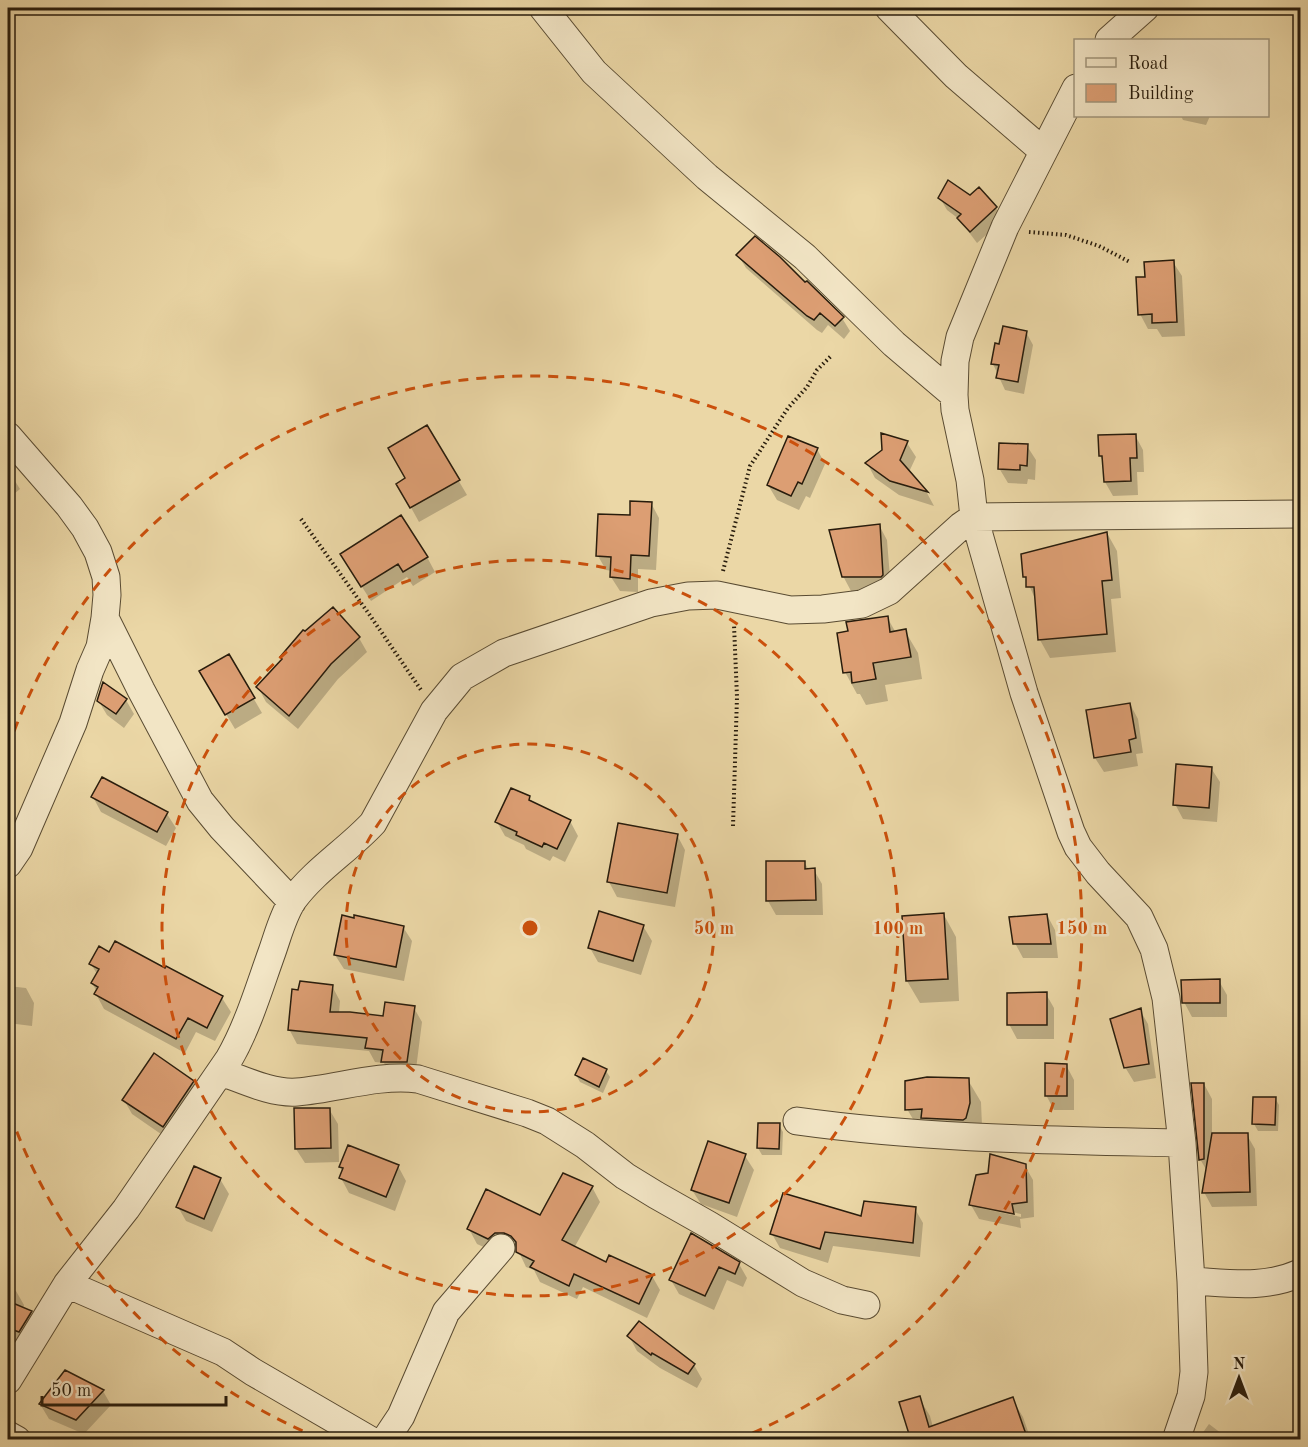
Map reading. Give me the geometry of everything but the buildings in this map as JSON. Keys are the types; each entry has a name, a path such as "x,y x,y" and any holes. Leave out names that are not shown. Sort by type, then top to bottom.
{"street":[{"path":"543,8 594,72 706,177 805,257 894,344 954,395"},
{"path":"889,8 956,76 1042,151"},
{"path":"1110,39 1145,8"},
{"path":"1074,92 1005,227 957,347 955,410 970,480 974,517 1024,693 1071,832 1078,848 1098,873 1134,910 1154,949 1166,998 1182,1143 1191,1281 1193,1385 1176,1440"},
{"path":"8,436 69,506 85,528 98,552 106,577 105,618 100,647 73,723 19,848 8,864"},
{"path":"8,1380 67,1284 126,1209 184,1122 221,1072 241,1038 276,938 292,902 317,873 373,823 434,711 462,677 504,653 651,603 688,596 725,596 790,610 861,604 889,591 974,517 1300,514"},
{"path":"105,618 200,801 222,828 292,902"},
{"path":"221,1072 275,1090 297,1092 352,1083 412,1078 527,1113 556,1127 585,1145 633,1181 803,1283 833,1297 866,1305"},
{"path":"797,1121 857,1130 989,1139 1182,1143"},
{"path":"385,1440 401,1416 446,1312 501,1248"},
{"path":"1191,1281 1265,1284 1283,1281 1300,1273"},
{"path":"67,1284 223,1352 369,1440"},
{"path":"8,1435 17,1440"}],"path":[{"path":"1005,227 1033,233 1066,236 1100,246 1130,262"},
{"path":"733,826 737,697 725,596 750,466 788,408 807,387 817,370 831,356"},
{"path":"300,519 404,664 434,711"}]}
